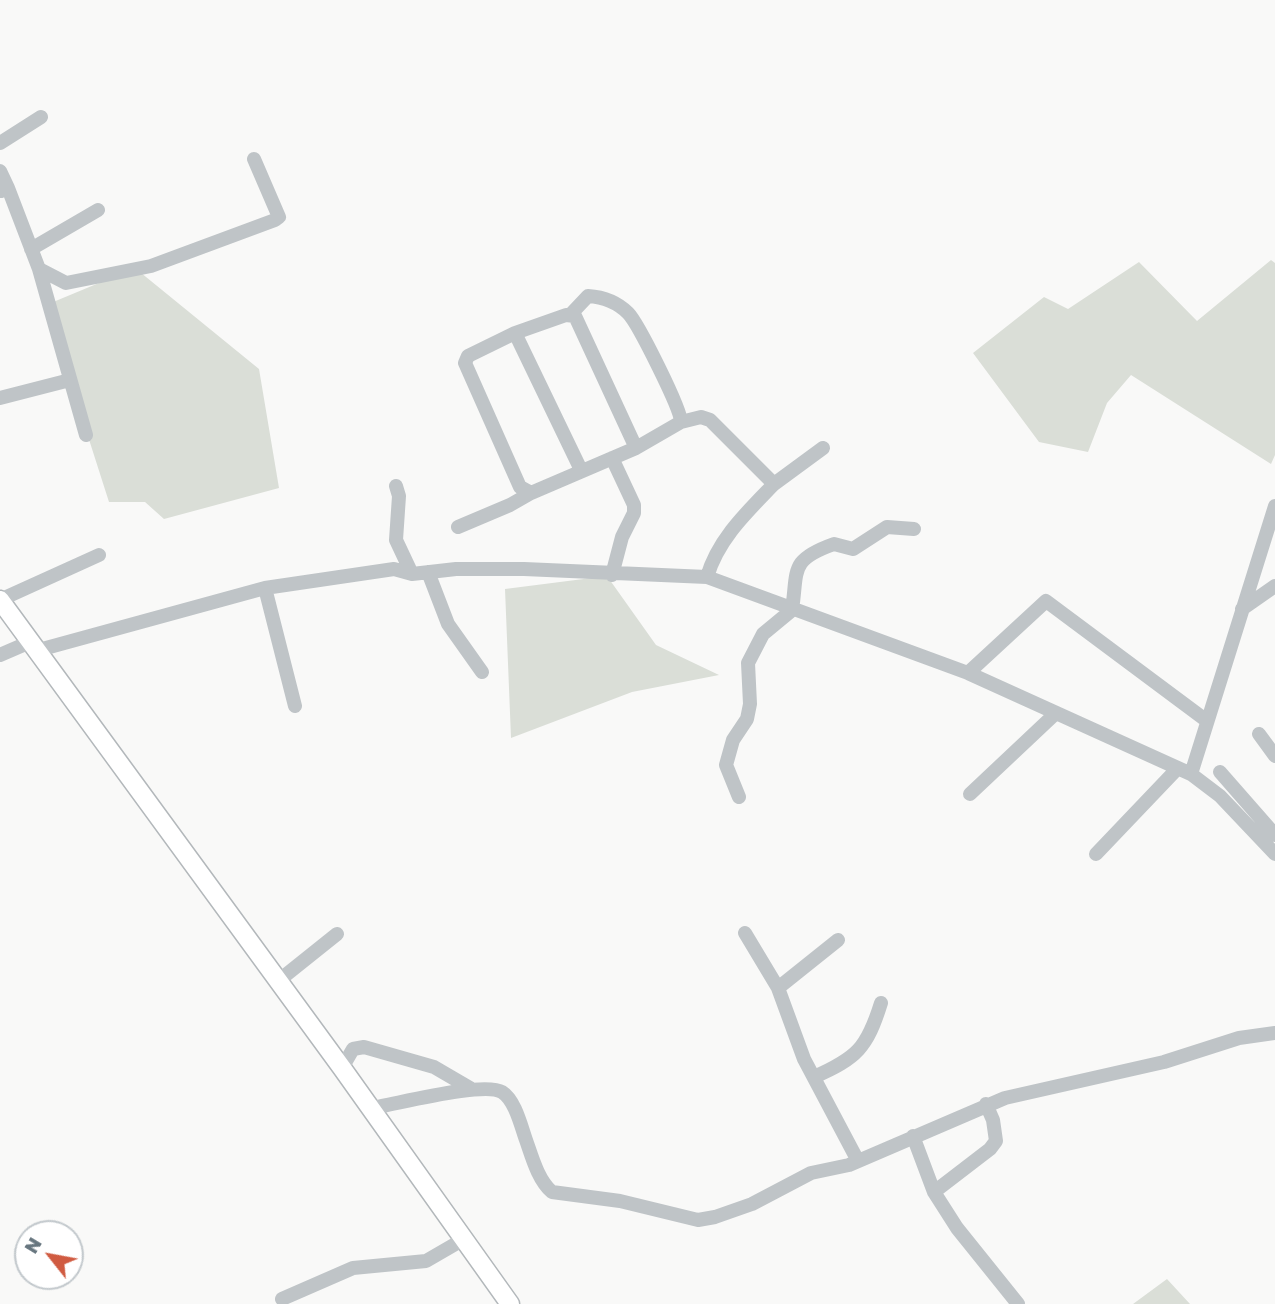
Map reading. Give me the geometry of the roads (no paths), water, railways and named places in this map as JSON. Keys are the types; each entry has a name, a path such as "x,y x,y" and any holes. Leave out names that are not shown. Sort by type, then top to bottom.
{"main road":[{"path":"0,600 342,1068 510,1304"}],"street":[{"path":"0,143 41,117"},
{"path":"39,269 66,282 96,278 150,266 275,220 279,217 254,159"},
{"path":"0,171 4,190 39,269 86,435"},
{"path":"32,249 98,210"},
{"path":"531,493 520,487 465,363 468,356 515,334 571,314 588,296 606,300 625,310 638,328 681,422"},
{"path":"571,314 575,316 636,448"},
{"path":"515,334 581,470"},
{"path":"0,398 71,380"},
{"path":"458,527 581,470 636,448 681,422 701,417 710,420 774,484"},
{"path":"707,577 712,560 737,523 774,484 823,448"},
{"path":"612,458 634,505 634,513 622,537 612,575"},
{"path":"396,486 399,496 396,540 412,574"},
{"path":"1096,854 1184,771 1207,721 1275,506"},
{"path":"738,797 726,765 733,740 748,712 748,663 763,634 792,610 795,571 807,558 834,544 859,548 887,527 914,529"},
{"path":"0,600 99,555"},
{"path":"0,655 265,589 394,569 412,574 524,569 612,575 707,577 968,673 1184,771 1220,796 1275,854"},
{"path":"428,572 448,624 482,672"},
{"path":"1242,609 1275,586"},
{"path":"265,589 295,706"},
{"path":"968,673 1046,601 1207,721"},
{"path":"970,794 1056,713"},
{"path":"1259,734 1274,753"},
{"path":"1220,772 1275,835"},
{"path":"745,933 778,988 794,1025 799,1047 858,1161"},
{"path":"277,982 337,934"},
{"path":"778,988 838,940"},
{"path":"814,1077 845,1063 860,1052 881,1003"},
{"path":"373,1111 483,1087 506,1096 518,1118 534,1164 552,1192 620,1200 698,1220 729,1214 811,1173 858,1161 986,1104 1164,1062 1239,1038 1275,1033"},
{"path":"342,1068 353,1049 364,1047 434,1068 470,1088"},
{"path":"934,1192 990,1149 996,1140 993,1119 986,1104"},
{"path":"913,1136 934,1192 957,1228 1018,1304"},
{"path":"282,1299 353,1268 426,1261 464,1239"}]}
